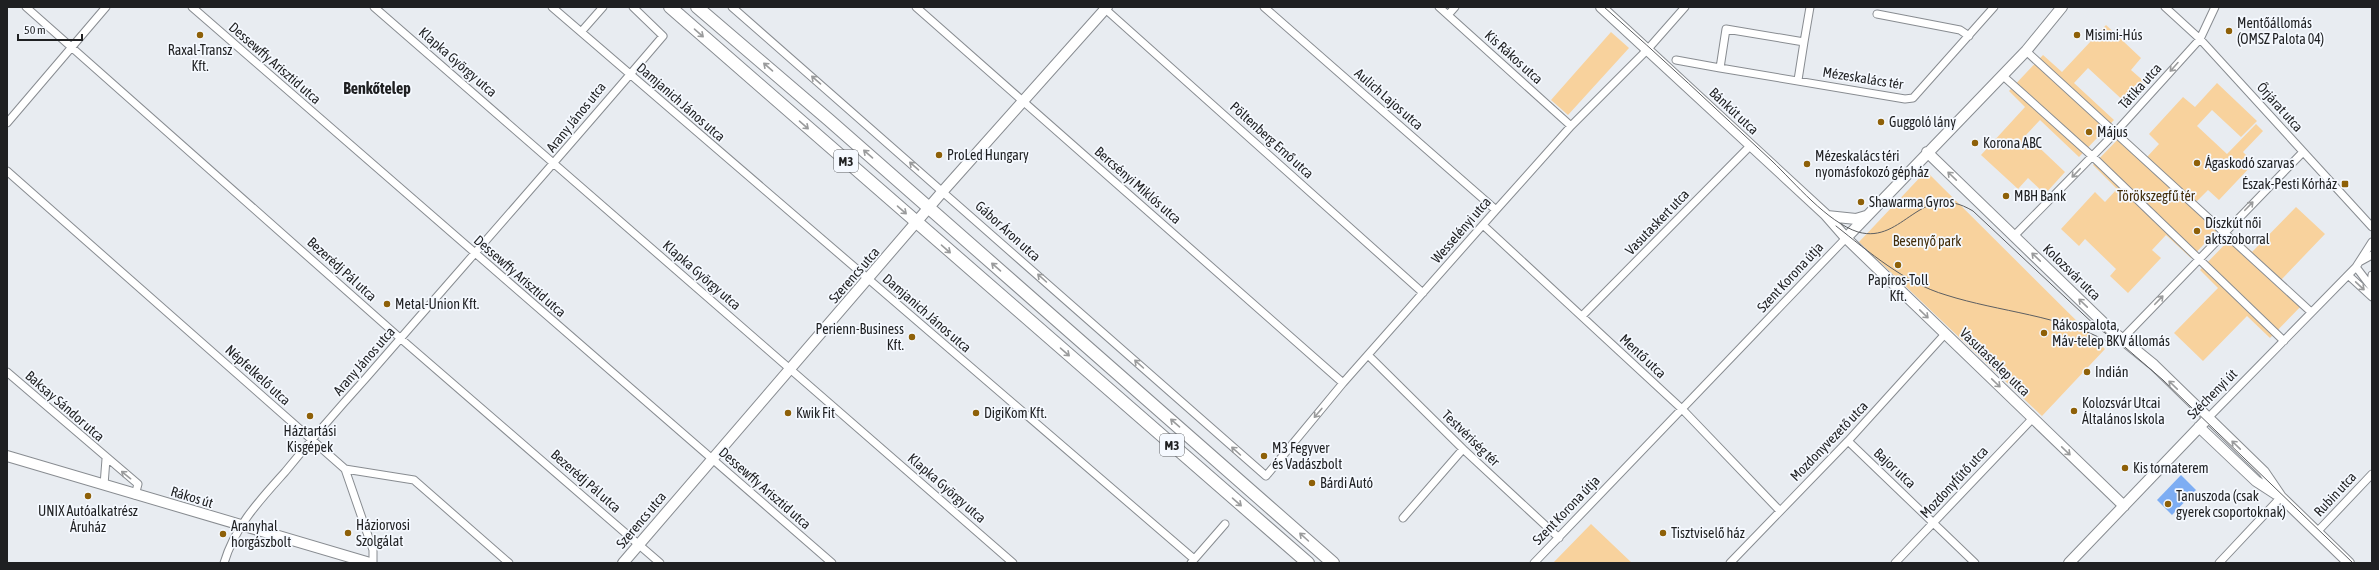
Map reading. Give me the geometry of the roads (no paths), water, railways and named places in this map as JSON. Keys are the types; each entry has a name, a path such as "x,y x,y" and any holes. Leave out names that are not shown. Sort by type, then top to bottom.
{"main road":[{"name":"M3","path":"670,7 916,223 1308,563"},
{"name":"M3","path":"698,7 1333,563"}],"street":[{"name":"Bezerédj Pál utca","path":"26,7 400,338 660,563"},
{"path":"7,124 106,7"},
{"name":"Dessewffy Arisztid utca","path":"192,7 832,563"},
{"name":"Klapka György utca","path":"374,7 1013,563"},
{"name":"Damjanich János utca","path":"552,7 1192,561"},
{"path":"581,32 603,7"},
{"name":"Arany János utca","path":"224,563 229,547 240,526 312,439 555,164 628,74 663,36 633,7"},
{"name":"Gábor Áron utca","path":"732,7 1266,476"},
{"name":"Bercsényi Miklós utca","path":"916,7 1343,383"},
{"name":"Aulich Lajos utca","path":"1264,7 1496,210"},
{"name":"Kis Rákos utca","path":"1439,7 1572,126"},
{"path":"1448,15 1454,7"},
{"name":"Bánkút utca","path":"1601,7 1751,145 1826,216 1846,238"},
{"name":"Wesselényi utca","path":"1266,476 1343,383 1496,210 1572,126 1648,49 1685,7"},
{"path":"1798,80 1810,7"},
{"name":"Mézeskalács tér","path":"1676,60 1798,80 1870,94 1905,99 1913,98 1994,7"},
{"name":"Szent Korona útja","path":"1534,563 1683,410 1927,152 2026,51 2062,7"},
{"name":"Őrjárat utca","path":"2165,7 2200,38 2372,228"},
{"name":"Tátika utca","path":"2014,236 2114,134 2200,38 2214,7"},
{"name":"Szerencs utca","path":"623,563 943,191 1025,102 1105,8"},
{"name":"Pöltenberg Ernő utca","path":"1105,8 1423,293"},
{"path":"1877,14 1960,30 1969,36"},
{"path":"1720,68 1726,29 1804,42"},
{"path":"2026,51 2114,134 2311,312"},
{"path":"2002,75 2092,156 2284,341"},
{"name":"Vasutaskert utca","path":"1582,316 1751,145"},
{"name":"Kolozsvár utca","path":"1927,152 2112,331 2123,338 2264,472 2281,497"},
{"path":"2123,338 2302,152"},
{"name":"Népfelkelő utca","path":"7,171 345,469"},
{"path":"1826,216 1856,219 1866,216"},
{"name":"Mentő utca","path":"1483,225 1683,410 1780,511"},
{"name":"Vasutastelep utca","path":"1846,238 2124,506"},
{"name":"Széchenyi út","path":"2069,563 2199,427 2348,275 2358,264 2372,242"},
{"path":"2372,255 2358,264 2372,287"},
{"path":"2348,275 2372,296"},
{"path":"2372,275 2372,287"},
{"name":"Mozdonyvezető utca","path":"1730,563 1848,442 1946,334"},
{"name":"Testvériség tér","path":"1368,355 1463,449 1559,538"},
{"name":"Baksay Sándor utca","path":"7,372 106,459 138,484 135,495"},
{"name":"Mozdonyfűtő utca","path":"1895,563 2032,418"},
{"name":"Kolozsvár utca","path":"2199,427 2256,481 2281,497 2350,563"},
{"name":"Bajor utca","path":"1848,442 1975,563"},
{"path":"1403,518 1463,449"},
{"name":"Rákos út","path":"7,456 240,526 370,563"},
{"name":"Baksay Sándor utca","path":"104,485 106,459"},
{"path":"373,563 373,550 345,469 414,480 509,563"},
{"name":"Rubin utca","path":"2317,532 2372,474"},
{"path":"2219,563 2281,497"},
{"path":"1192,561 1226,524"}],"water":[{"path":"2181,475 2196,490 2172,515 2157,500"}],"tram line":[{"path":"1604,7 1772,161 1812,201 1823,211 1846,227 1858,232 1874,234 1888,230 1925,207 1939,203 1955,203 1973,211 2098,328 2126,348 2163,380 2353,563"},
{"path":"1836,226 1888,266 1931,290 1966,301 2051,320 2071,326 2110,343"}],"place":[{"name":"Mentőállomás (OMSZ Palota 04)","path":"2229,31"},
{"name":"Raxal-Transz Kft.","path":"200,35"},
{"name":"Misimi-Hús","path":"2077,35"},
{"name":"Guggoló lány","path":"1881,122"},
{"name":"Május","path":"2089,132"},
{"name":"Korona ABC","path":"1975,143"},
{"name":"ProLed Hungary","path":"939,155"},
{"name":"Ágaskodó szarvas","path":"2197,163"},
{"name":"Mézeskalács téri nyomásfokozó gépház","path":"1807,164"},
{"name":"Észak-Pesti Kórház","path":"2345,184"},
{"name":"MBH Bank","path":"2006,196"},
{"name":"Shawarma Gyros","path":"1861,202"},
{"name":"Díszkút női aktszoborral","path":"2197,231"},
{"name":"Papíros-Toll Kft.","path":"1898,265"},
{"name":"Metal-Union Kft.","path":"387,304"},
{"name":"Rákospalota, Máv-telep BKV állomás","path":"2044,333"},
{"name":"Perienn-Business Kft.","path":"912,337"},
{"name":"Indián","path":"2087,372"},
{"name":"Kolozsvár Utcai Általános Iskola","path":"2074,411"},
{"name":"Kwik Fit","path":"788,413"},
{"name":"DigiKom Kft.","path":"976,413"},
{"name":"Háztartási Kisgépek","path":"310,416"},
{"name":"M3 Fegyver és Vadászbolt","path":"1264,456"},
{"name":"Kis tornaterem","path":"2125,468"},
{"name":"Bárdi Autó","path":"1312,483"},
{"name":"UNIX Autóalkatrész Áruház","path":"88,496"},
{"name":"Tanuszoda (csak gyerek csoportoknak)","path":"2168,504"},
{"name":"Háziorvosi Szolgálat","path":"348,533"},
{"name":"Tisztviselő ház","path":"1663,533"},
{"name":"Aranyhal horgászbolt","path":"223,534"}],"district":[{"name":"Benkőtelep","path":"377,88"}],"park label":[{"name":"Törökszegfű tér","path":"2156,196"},
{"name":"Besenyő park","path":"1927,241"}]}
